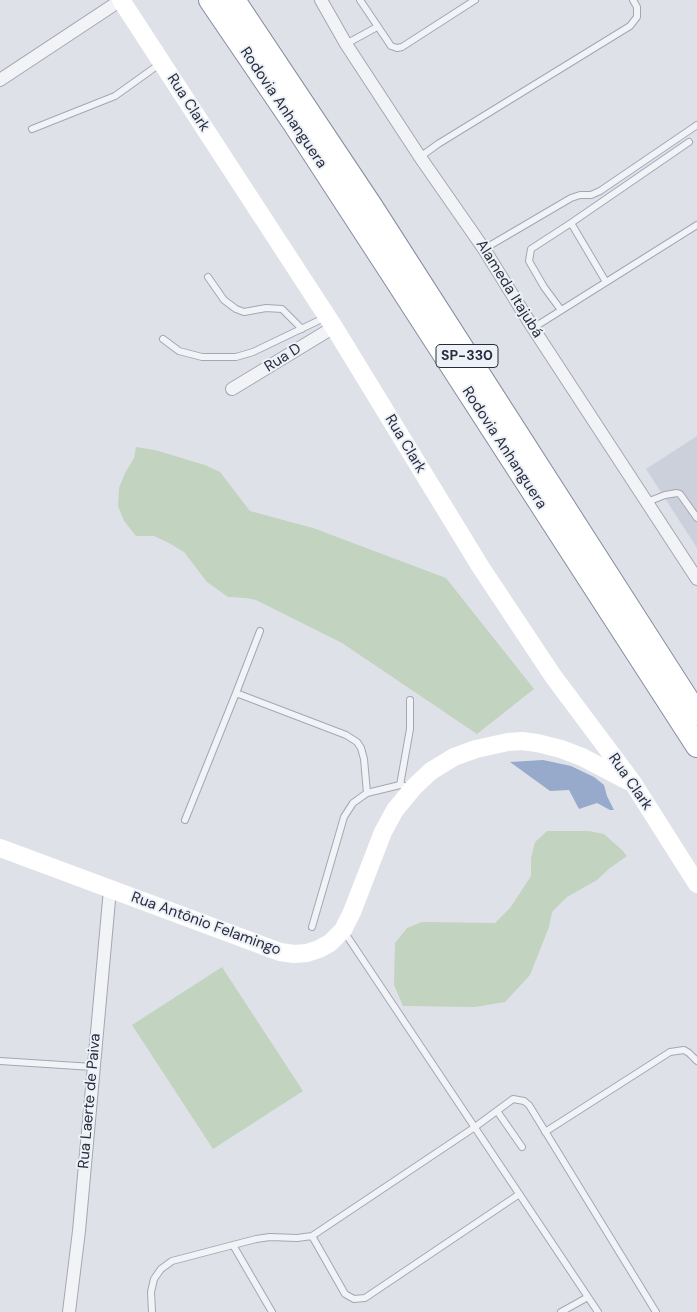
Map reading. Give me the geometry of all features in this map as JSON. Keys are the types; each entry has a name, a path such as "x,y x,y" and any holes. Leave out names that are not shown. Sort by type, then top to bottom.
{"highway":[{"name":"Rodovia Anhanguera","path":"210,0 293,122 697,746"},
{"name":"Rodovia Anhanguera","path":"234,0 372,207 697,714"}],"street":[{"name":"Rua Clark","path":"121,0 331,321 485,574 553,676 632,783 697,884"},
{"path":"0,80 121,0"},
{"name":"Alameda Itajubá","path":"321,0 346,44 420,157 484,249 533,328 697,579"},
{"name":"Rua D","path":"232,389 331,321"},
{"name":"Rua Antônio Felamingo","path":"0,848 280,952 307,953 330,943 343,930 352,912 383,832 407,786 454,757 476,749 522,741 562,749 582,757 632,783"},
{"name":"Rua Laerte de Paiva","path":"69,1312 79,1231 110,889"}],"lane":[{"path":"360,0 390,46 397,48 402,48 475,0"},
{"path":"420,157 438,144 630,26 638,17 637,7 633,0"},
{"path":"346,44 378,27"},
{"path":"32,129 115,96 162,62"},
{"path":"484,249 571,198 580,195 591,195 600,191 697,125"},
{"path":"561,310 544,287 530,261 531,249 689,142"},
{"path":"571,223 606,282"},
{"path":"533,328 697,225"},
{"path":"208,277 224,300 236,309 244,312 266,308 282,309 302,328"},
{"path":"163,339 180,351 202,357 236,357 253,352 302,328 331,321"},
{"path":"647,502 677,492 697,518"},
{"path":"185,820 260,631"},
{"path":"236,693 346,735 357,742 364,759 367,793"},
{"path":"312,927 344,817 353,803 367,793 407,786 410,700"},
{"path":"343,930 475,1127 518,1195 598,1312"},
{"path":"546,1132 670,1052 684,1050 697,1061"},
{"path":"0,1061 93,1067"},
{"path":"152,1312 154,1279 161,1268 172,1261 270,1237 297,1238 312,1236 513,1100 524,1101 528,1105 656,1312"},
{"path":"497,1110 522,1148"},
{"path":"312,1236 344,1294 354,1299 365,1298 518,1195"},
{"path":"233,1245 272,1312"},
{"path":"561,1312 588,1296"}],"shaded area":[{"path":"697,436 697,548 646,469"}],"green space":[{"path":"136,447 155,450 205,465 220,472 250,511 313,528 446,578 534,689 477,734 342,643 256,600 228,597 207,582 184,552 154,536 136,536 124,521 118,506 119,488 134,458"},
{"path":"547,831 589,831 604,834 627,856 597,880 567,897 552,912 549,927 530,975 505,1002 475,1007 403,1006 394,985 395,943 407,928 422,922 495,923 510,908 531,876 531,858 535,842"},
{"path":"222,967 303,1091 213,1149 132,1025"}],"water":[{"path":"543,760 571,766 594,777 604,785 614,810 610,810 597,803 579,809 569,790 550,791 510,762"}]}
